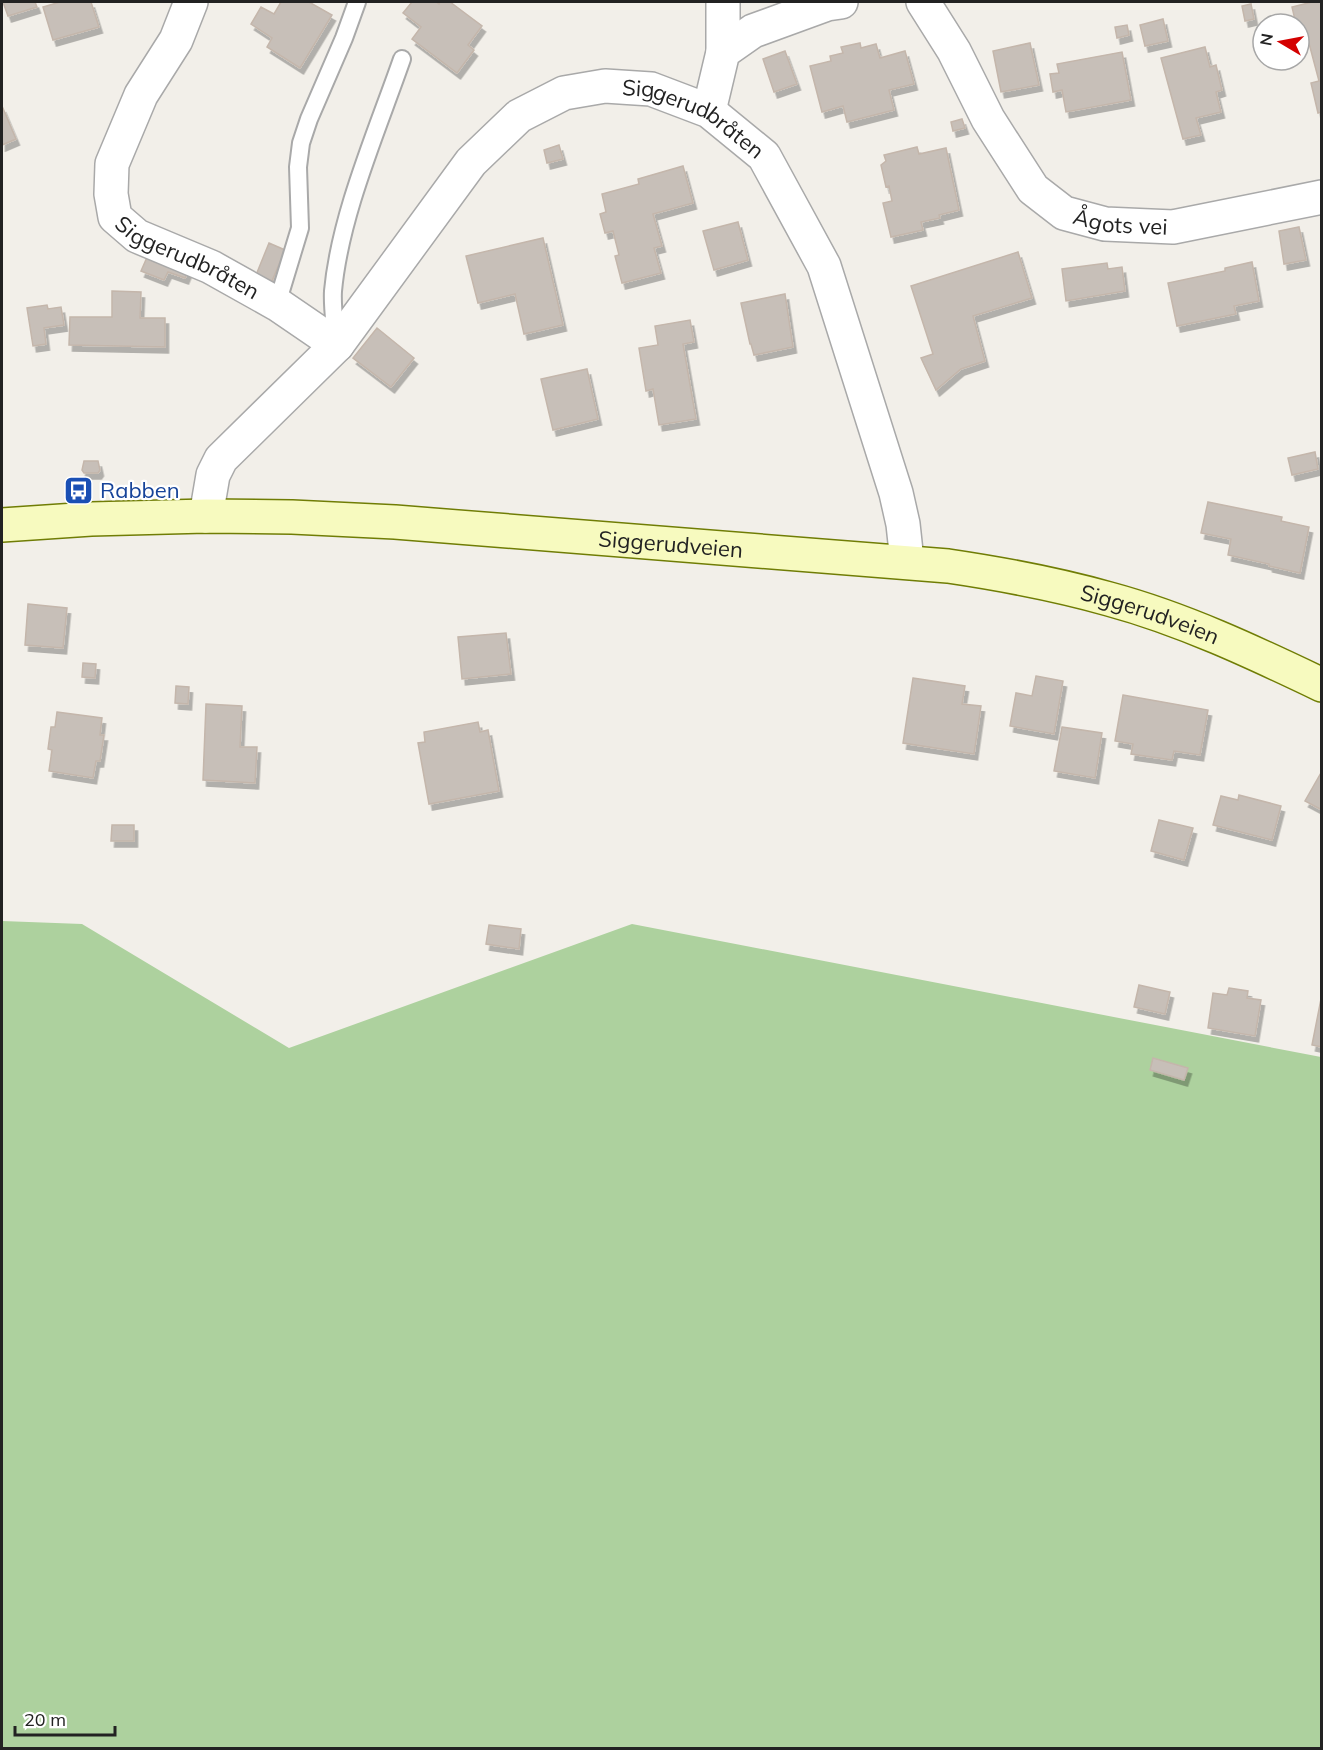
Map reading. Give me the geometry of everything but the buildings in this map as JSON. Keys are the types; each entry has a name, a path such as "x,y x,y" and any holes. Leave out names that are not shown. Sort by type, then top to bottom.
{"main road":[{"name":"Siggerudveien","path":"2,525 91,519 206,516 292,517 395,522 907,561 1022,577 1110,599 1148,611 1249,650 1322,685"}],"street":[{"name":"Siggerudbråten","path":"191,2 176,40 141,95 112,164 111,194 116,217 137,236 211,267 277,304 337,345"},
{"path":"710,111 723,52 723,2"},
{"path":"723,52 753,31 827,4 841,2"},
{"name":"Ågots vei","path":"923,2 954,51 988,119 1033,189 1064,213 1105,224 1173,227 1322,197"},
{"name":"Siggerudbråten","path":"206,516 213,475 220,459 337,345 471,162 519,116 564,93 605,86 651,89 710,111 764,156 824,266 896,493 903,524 907,561"}],"lane":[{"name":"Siggerudbråten","path":"277,304 300,228 298,167 301,143 357,2"},
{"path":"337,345 333,293 340,249 360,178 402,59"}],"green space":[{"path":"2,921 82,924 289,1048 632,924 1321,1057 1321,1748 2,1748"}],"place":[{"name":"Rabben","path":"79,490"}]}
